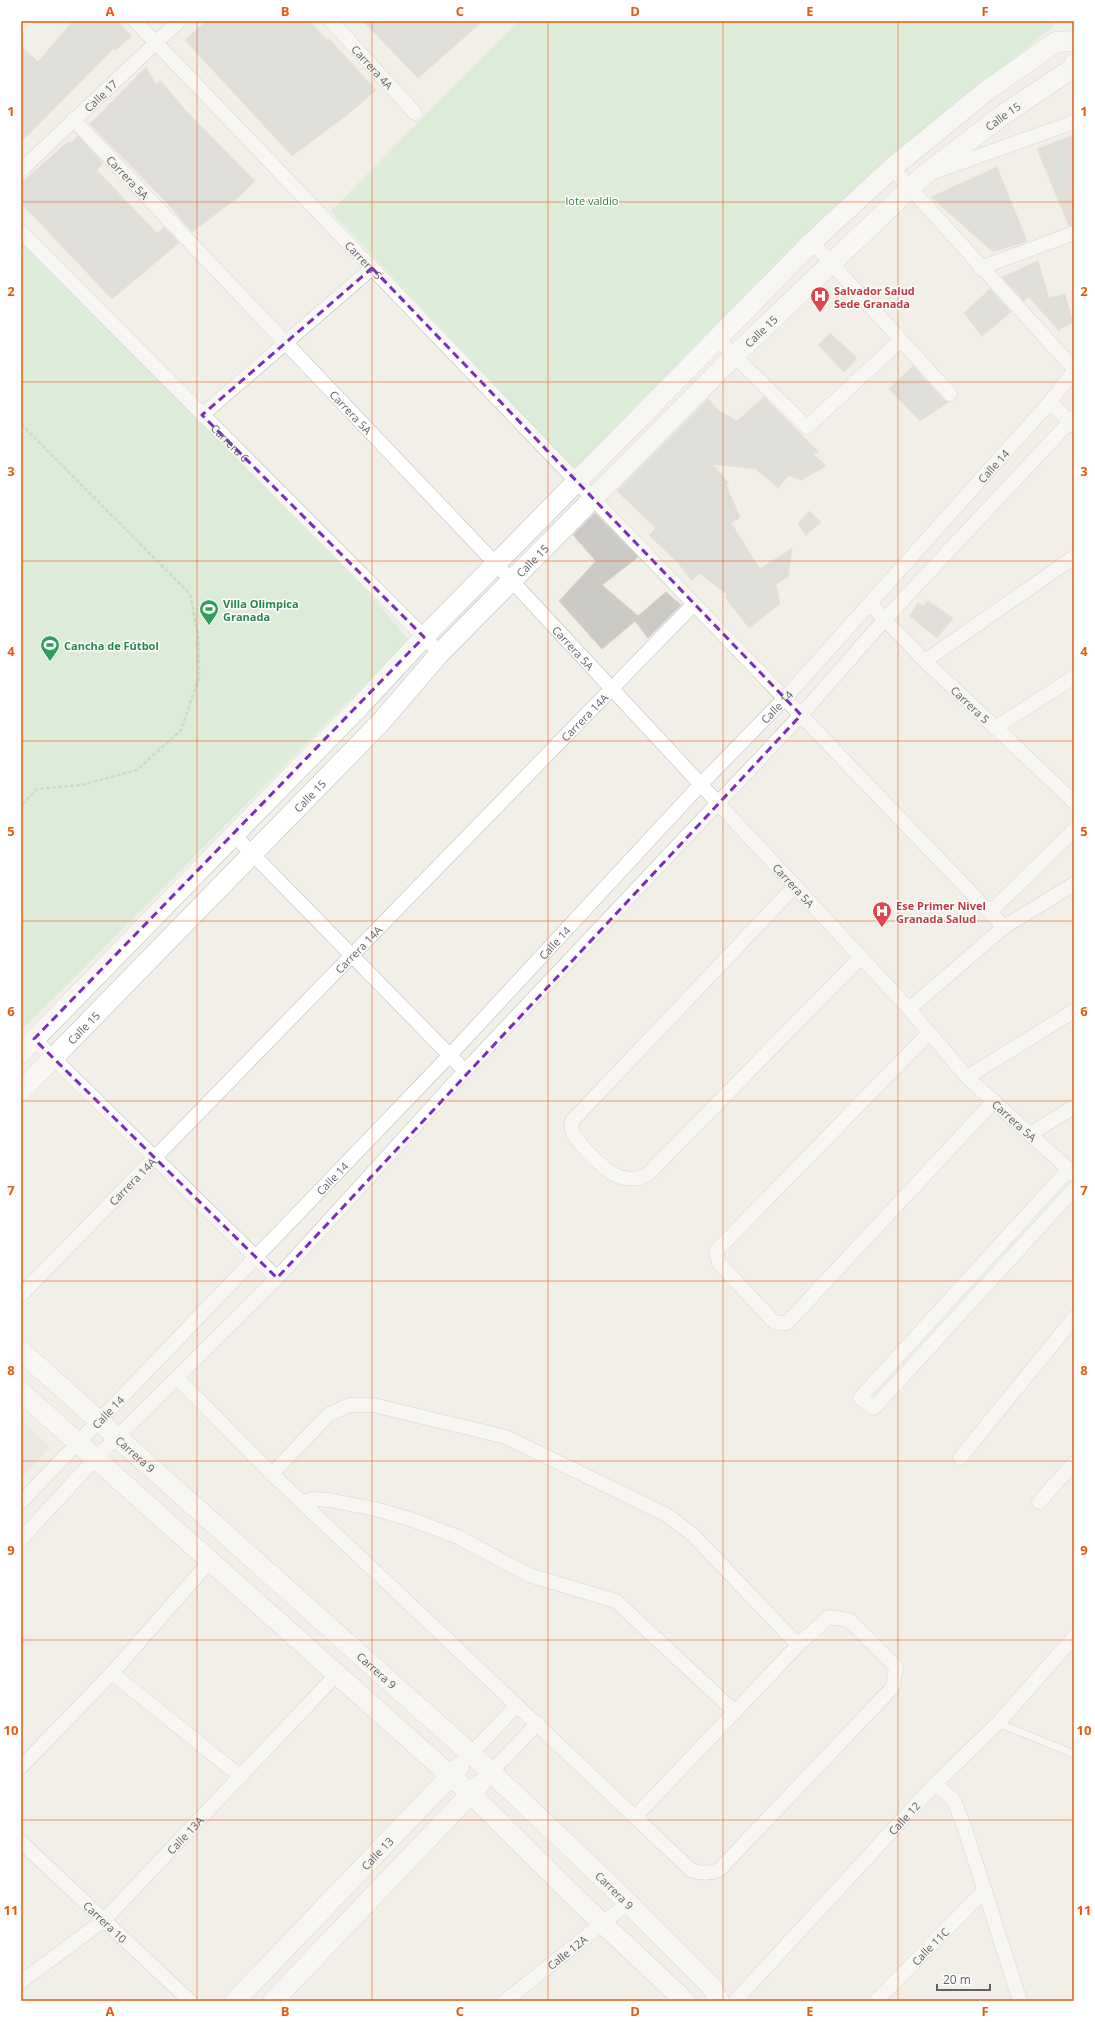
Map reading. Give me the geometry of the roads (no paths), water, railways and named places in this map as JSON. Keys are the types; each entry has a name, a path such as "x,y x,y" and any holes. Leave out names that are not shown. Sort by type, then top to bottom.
{"street":[{"name":"Carrera 5","path":"135,21 1004,927"},
{"name":"Calle 17","path":"21,170 73,119 179,21"},
{"name":"Carrera 4A","path":"331,21 415,113"},
{"path":"277,1278 53,1058 28,1046 361,705 424,637 576,481 812,242 892,168 992,88 1056,42 1074,41"},
{"name":"Calle 15","path":"21,1091 380,723 440,653 734,356 916,182 1000,117 1070,70 1074,64"},
{"name":"Carrera 5A","path":"73,119 612,688 909,1009 968,1077 1071,1172"},
{"path":"916,182 1074,122"},
{"path":"892,168 916,182 980,268 1074,370"},
{"name":"Carrera 6","path":"21,232 202,416 440,653"},
{"path":"980,268 1074,233"},
{"path":"812,242 950,394"},
{"path":"202,416 285,342 372,268"},
{"path":"717,339 807,427 901,340"},
{"name":"Calle 14","path":"21,1502 255,1256 450,1055 701,784 785,698 1050,402 1074,370"},
{"path":"1050,402 1073,422"},
{"name":"Calle 14","path":"21,1539 95,1459 277,1278 717,802 801,715 885,619 1073,422"},
{"path":"925,661 1074,556"},
{"name":"Carrera 14A","path":"21,1294 694,604"},
{"name":"Carrera 5","path":"870,604 925,661 1073,800"},
{"path":"996,728 1074,677"},
{"path":"990,912 1074,830"},
{"path":"234,835 466,1072"},
{"path":"909,1009 1004,927 1074,884"},
{"path":"795,886 572,1121 572,1131 581,1144 614,1175 628,1179 639,1179 648,1174 861,957"},
{"path":"968,1077 1074,1011"},
{"path":"929,1033 716,1251 719,1263 773,1321 786,1323 994,1101"},
{"path":"1030,1134 1074,1107"},
{"path":"1071,1172 860,1398 874,1408 1074,1189"},
{"path":"960,1458 1074,1318"},
{"name":"Carrera 9","path":"21,1351 491,1772 628,1903 712,1987 719,2001"},
{"path":"177,1378 272,1474 517,1705 538,1723 635,1817 691,1870 705,1874 719,1870 892,1687 896,1667 848,1620 829,1617 798,1645 635,1817"},
{"path":"21,1392 471,1794 685,2001"},
{"path":"272,1474 328,1415 349,1405 373,1404 506,1437 667,1515 693,1535 798,1645"},
{"path":"1040,1502 1074,1463"},
{"path":"302,1502 313,1499 329,1500 375,1509 410,1519 458,1537 529,1575 616,1601 734,1712"},
{"path":"21,1767 112,1673 210,1561"},
{"name":"Calle 12","path":"735,2001 935,1784 998,1723 1074,1637"},
{"path":"112,1673 241,1777"},
{"name":"Calle 13A","path":"21,1982 104,1920 337,1674"},
{"name":"Calle 13","path":"235,2001 517,1705"},
{"path":"273,2001 538,1723"},
{"path":"935,1784 953,1799 964,1826 1020,2001"},
{"name":"Carrera 10","path":"21,1842 190,2001"},
{"name":"Calle 11C","path":"876,2001 985,1890"},
{"name":"Calle 12A","path":"505,2001 628,1903"}],"lane":[{"path":"998,1723 1074,1754"}],"place":[{"name":"Salvador Salud Sede Granada","path":"820,313"},
{"name":"Villa Olimpica Granada","path":"209,626"},
{"name":"Cancha de Fútbol","path":"50,662"},
{"name":"Ese Primer Nivel Granada Salud","path":"882,928"}],"park label":[{"name":"lote valdio","path":"592,200"}]}
